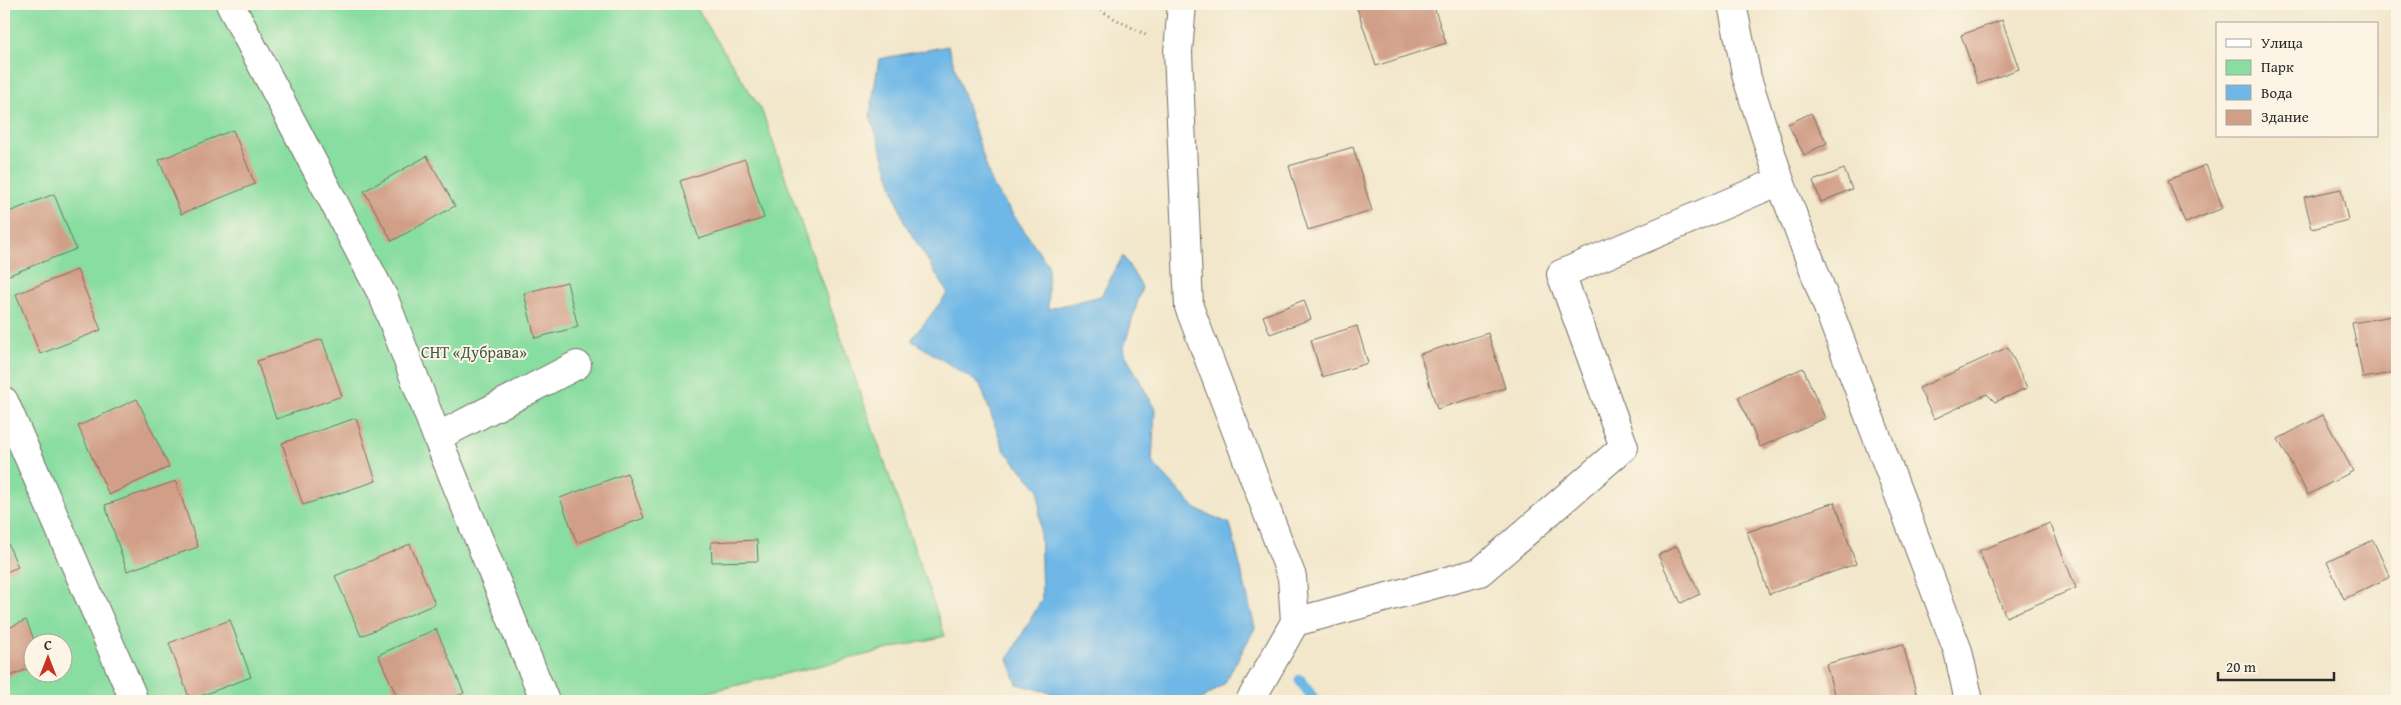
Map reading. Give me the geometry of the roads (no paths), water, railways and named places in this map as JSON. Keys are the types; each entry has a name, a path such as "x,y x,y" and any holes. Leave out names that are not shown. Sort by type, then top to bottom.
{"street":[{"path":"230,4 384,298 437,437 545,701"},
{"path":"1182,4 1178,52 1189,307 1292,577 1295,622 1250,701"},
{"path":"1732,4 1747,78 1780,181 1958,651 1970,701"},
{"path":"1295,622 1480,572 1624,447 1561,274 1780,181"},
{"path":"437,437 577,365"},
{"path":"4,401 125,699"}],"water":[{"path":"948,46 992,184 1048,265 1048,309 1101,296 1123,256 1142,287 1123,350 1155,409 1152,462 1196,509 1230,524 1255,628 1224,684 1199,701 1082,701 1017,684 1008,659 1042,599 1039,490 1004,450 980,384 911,340 948,293 904,222 870,115 879,59"}],"waterway":[{"path":"1300,680 1315,701"}],"park label":[{"name":"СНТ «Дубрава»","path":"474,352"}]}
